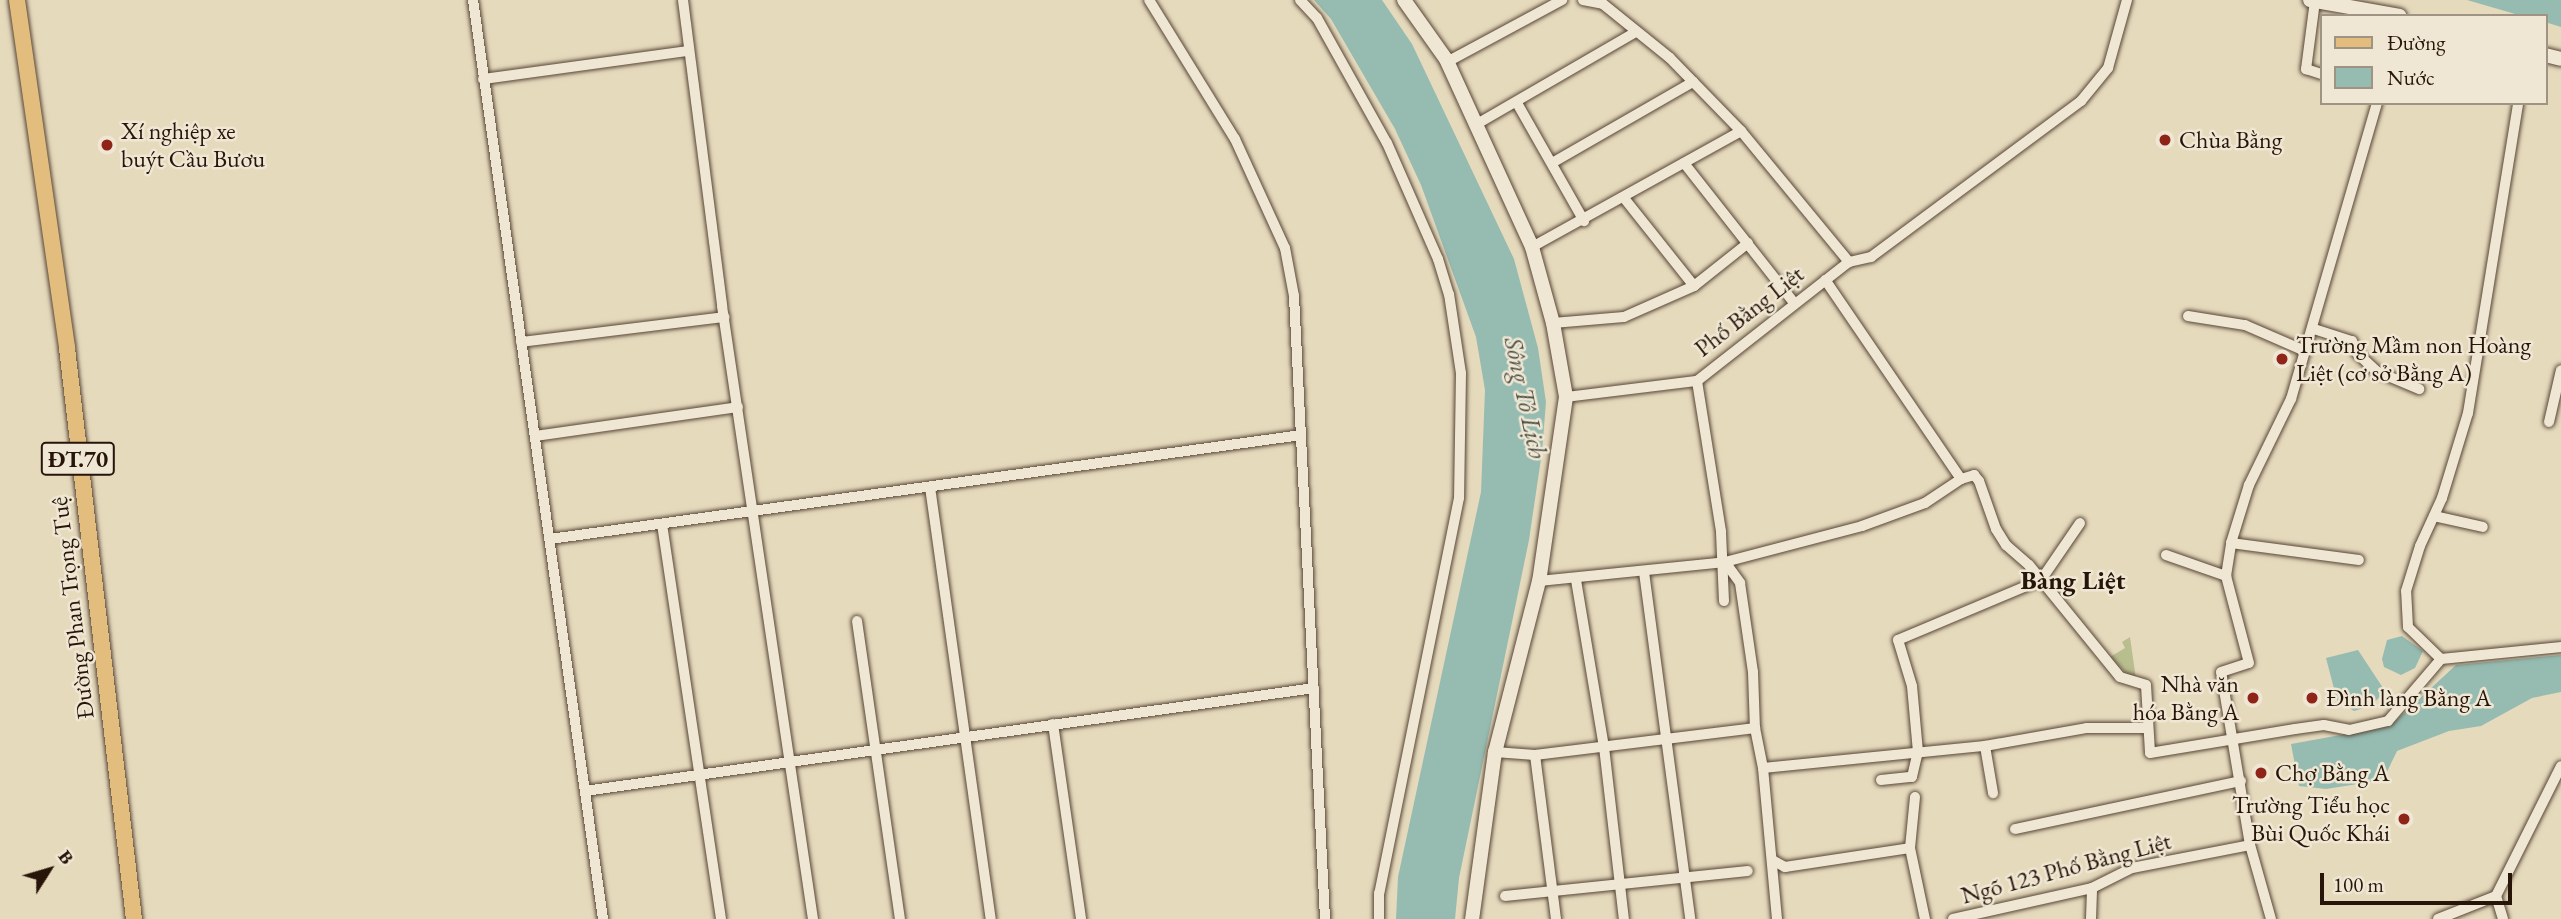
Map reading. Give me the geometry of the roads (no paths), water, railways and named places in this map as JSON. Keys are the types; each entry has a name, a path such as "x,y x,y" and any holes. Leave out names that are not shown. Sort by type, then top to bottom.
{"main road":[{"name":"Đường Phan Trọng Tuệ","path":"17,0 66,348 134,919"}],"street":[{"path":"472,0 603,919"},
{"path":"683,0 687,51 723,311 813,919"},
{"path":"1149,0 1235,139 1285,248 1294,296 1325,919"},
{"path":"1300,0 1317,18 1387,143 1433,248 1449,294 1461,373 1459,498 1378,893 1379,919"},
{"path":"1404,0 1447,62 1532,247 1553,323 1566,397 1539,581 1495,752 1472,919"},
{"path":"1447,62 1562,0"},
{"path":"1583,0 1603,4 1634,33 1670,58 1741,131 1849,262"},
{"name":"Phố Bằng Liệt","path":"1777,919 1763,768 1755,728 1754,672 1740,583 1725,562 1697,381 1849,262 1871,257 2081,101 2108,68 2127,0"},
{"path":"2320,74 2306,69 2313,0 2389,14"},
{"path":"1477,124 1634,33"},
{"path":"483,79 687,51"},
{"path":"1552,163 1693,82"},
{"path":"1517,103 1584,221"},
{"path":"2271,919 2250,845 2221,672 2249,663 2226,576 2231,543 2249,485 2291,399 2314,329 2353,179 2376,105"},
{"path":"2441,659 2408,627 2406,591 2468,413 2518,105"},
{"path":"1532,247 1584,221 1741,131"},
{"path":"1684,163 1794,303"},
{"path":"1624,198 1694,286"},
{"path":"1553,323 1624,317 1694,286 1748,243"},
{"path":"1825,280 1961,479"},
{"path":"521,342 723,311"},
{"path":"2188,316 2245,325 2305,351"},
{"path":"2314,329 2352,341 2357,354 2376,371 2419,389"},
{"path":"2549,422 2561,370"},
{"path":"1566,397 1697,381"},
{"path":"535,436 738,407"},
{"path":"550,539 1301,435"},
{"path":"1539,581 1576,580 1725,562 1862,526 1925,503 1961,479 1974,475 1979,481 1996,529 2120,677 2146,685 2145,728 2150,753 2324,725 2349,730 2388,721 2441,659 2561,647"},
{"path":"930,487 991,919"},
{"path":"2434,516 2483,527"},
{"path":"1881,780 1912,777 1918,752 1912,687 1898,640 2040,580 2080,523"},
{"path":"662,524 720,919"},
{"path":"2231,543 2359,560"},
{"path":"2166,555 2226,576"},
{"path":"1724,601 1725,562"},
{"path":"1644,572 1690,919"},
{"path":"1576,580 1604,747 1624,919"},
{"path":"858,621 901,919"},
{"path":"585,791 1314,688"},
{"path":"1053,724 1082,919"},
{"path":"1495,752 1535,755 1755,728"},
{"path":"1763,768 1984,747 2087,728 2145,728"},
{"path":"1984,747 1993,793"},
{"path":"1535,755 1556,919"},
{"path":"2438,919 2496,896 2561,766"},
{"path":"2015,829 2074,820 2241,781"},
{"path":"1915,797 1910,848 1925,919"},
{"name":"Ngõ 123 Phố Bằng Liệt","path":"1953,919 2092,888 2132,868 2250,845"},
{"path":"1772,860 1785,867 1910,848"},
{"path":"1505,897 1553,894 1748,871"},
{"path":"2091,919 2092,888"},
{"path":"2496,896 2503,919"}],"water":[{"name":"Sông Tô Lịch","path":"1314,0 1382,0 1412,44 1514,259 1538,348 1546,402 1542,452 1529,540 1459,878 1455,919 1396,919 1398,877 1481,492 1485,390 1476,337 1421,185 1395,129 1331,19"},
{"path":"2467,0 2561,0 2561,27 2547,23 2547,14 2515,14"},
{"path":"2402,636 2423,651 2415,668 2401,675 2384,667 2382,659 2387,640"},
{"path":"2358,650 2385,691 2371,706 2354,711 2337,700 2326,658"},
{"path":"2561,655 2561,692 2532,698 2481,726 2449,731 2397,751 2383,780 2326,789 2299,786 2291,744 2390,726 2456,665"}],"place":[{"name":"Chùa Bằng","path":"2165,140"},
{"name":"Xí nghiệp xe buýt Cầu Bươu","path":"107,145"},
{"name":"Trường Mầm non Hoàng Liệt (cơ sở Bằng A)","path":"2282,359"},
{"name":"Nhà văn hóa Bằng A","path":"2253,698"},
{"name":"Đình làng Bằng A","path":"2312,698"},
{"name":"Chợ Bằng A","path":"2261,773"},
{"name":"Trường Tiểu học Bùi Quốc Khái","path":"2404,819"}],"district":[{"name":"Bàng Liệt","path":"2073,581"}]}
